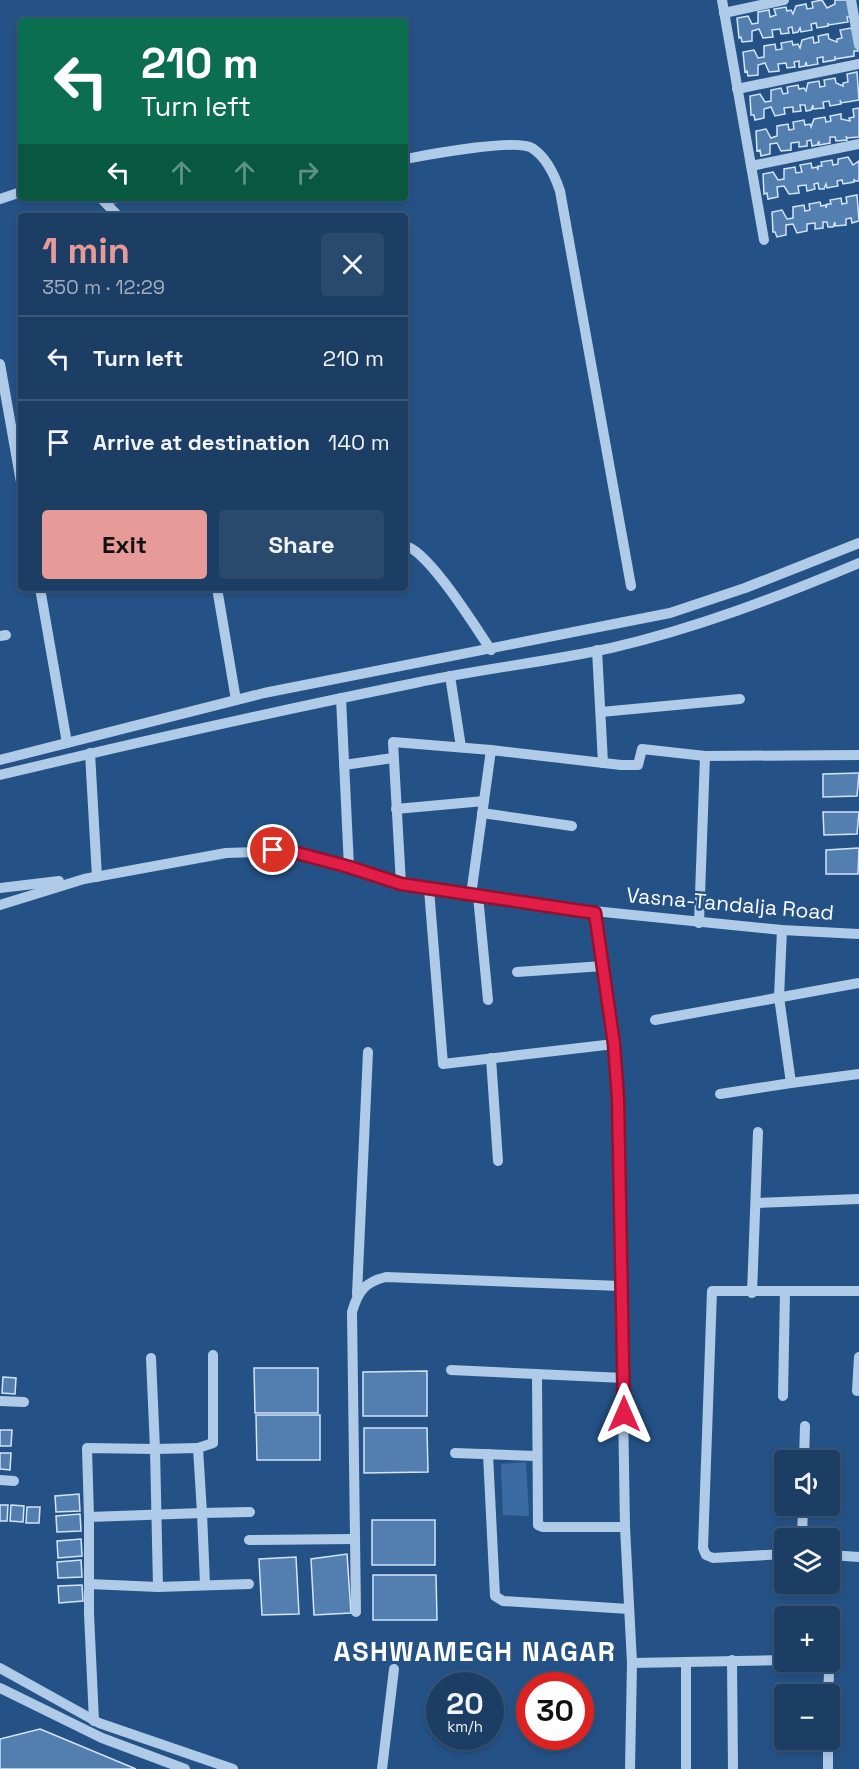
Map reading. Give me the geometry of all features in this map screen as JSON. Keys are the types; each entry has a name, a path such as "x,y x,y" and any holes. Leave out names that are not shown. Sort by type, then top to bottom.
{"street":[{"path":"722,0 764,240"},
{"path":"724,13 784,0"},
{"path":"851,0 859,45"},
{"path":"737,89 859,64"},
{"path":"751,166 859,144"},
{"path":"408,159 498,146 522,145 532,148 555,176 560,191 631,586"},
{"path":"0,199 18,193"},
{"path":"105,201 115,213"},
{"path":"0,364 18,465"},
{"path":"0,760 236,700 670,613 745,588 859,543"},
{"path":"408,547 420,553 440,577 491,650"},
{"path":"0,775 218,723 450,676 597,650 696,625 779,596 859,563"},
{"path":"41,591 67,742"},
{"path":"218,591 236,700"},
{"path":"597,650 603,763"},
{"path":"450,676 461,747"},
{"path":"341,698 349,867"},
{"path":"601,712 740,699"},
{"path":"401,884 393,742 638,765 642,749 705,756 859,755"},
{"path":"488,1000 474,896 491,750"},
{"path":"90,753 97,877"},
{"path":"699,923 705,756"},
{"path":"344,765 393,758"},
{"path":"396,809 484,801"},
{"path":"482,813 572,826"},
{"name":"Vasna-Tandalja Road","path":"0,905 84,879 226,853 286,850 401,884 474,896 595,913 782,930 859,934"},
{"path":"0,888 84,879"},
{"path":"429,889 443,1064 614,1044"},
{"path":"595,913 614,1044 621,1149 625,1527 632,1663 630,1769"},
{"path":"782,930 778,997 791,1083"},
{"path":"517,972 603,966"},
{"path":"655,1020 859,983"},
{"path":"356,1612 352,1312 357,1294 368,1052"},
{"path":"491,1058 498,1161"},
{"path":"720,1094 859,1074"},
{"path":"752,1293 758,1132"},
{"path":"756,1203 859,1199"},
{"path":"357,1294 367,1284 387,1277 621,1286"},
{"path":"774,1555 713,1558 706,1555 703,1548 712,1291 752,1293 859,1291"},
{"path":"783,1396 785,1292"},
{"path":"94,1721 87,1448 198,1448 213,1443 213,1355"},
{"path":"857,1391 859,1357"},
{"path":"151,1358 158,1587"},
{"path":"451,1370 624,1378"},
{"path":"537,1374 538,1524 543,1527 625,1527"},
{"path":"0,1401 24,1402"},
{"path":"804,1450 805,1426"},
{"path":"198,1448 205,1584"},
{"path":"455,1453 536,1456"},
{"path":"488,1454 495,1596 503,1601 629,1609"},
{"path":"0,1480 14,1481"},
{"path":"89,1517 250,1512"},
{"path":"249,1540 354,1539"},
{"path":"840,1556 859,1557"},
{"path":"89,1584 158,1587 249,1584"},
{"path":"632,1663 774,1659"},
{"path":"732,1660 733,1769"},
{"path":"686,1662 686,1769"},
{"path":"0,1668 94,1721 199,1763 233,1769"},
{"path":"382,1769 394,1669"},
{"path":"0,1688 102,1738 185,1769"},
{"path":"828,1750 828,1769"}],"shaded area":[{"path":"526,1462 529,1516 503,1515 501,1464"}],"building":[{"path":"822,0 827,8 835,4 835,0 849,0 852,17 847,17 848,22 829,25 828,23 828,26 817,28 816,23 811,24 812,30 801,32 800,28 798,32 793,33 792,27 788,28 789,33 781,34 780,29 772,30 773,37 763,38 759,29 752,31 752,41 742,42 741,37 739,38 737,18 748,16 752,24 758,23 758,12 769,10 770,17 776,15 774,9 786,7 787,11 791,10 793,14 796,6 806,4 807,9 813,8 812,2"},
{"path":"851,28 855,34 858,51 854,51 854,56 823,62 823,57 817,58 818,64 807,66 806,62 805,66 799,67 799,61 794,62 795,67 787,68 786,63 778,64 779,71 769,72 765,63 758,65 758,75 748,76 747,71 745,72 743,52 754,50 758,58 764,57 764,46 775,44 776,50 782,49 781,43 792,41 793,45 798,44 800,48 802,40 813,37 814,43 819,42 818,36 828,34 829,39 837,42 837,39 842,38 840,30"},
{"path":"857,72 859,100 841,103 840,100 841,104 830,106 829,101 823,102 824,108 813,109 813,105 811,110 806,111 805,105 800,105 801,111 793,112 793,107 784,108 785,114 775,116 771,107 764,109 764,118 755,120 754,115 751,115 750,96 760,94 765,102 771,101 771,90 781,88 783,94 788,93 787,87 798,85 799,89 804,88 806,91 808,83 819,81 820,87 825,86 824,80 835,78 836,83 843,86 843,83 848,82 847,74"},
{"path":"859,108 859,137 847,138 846,136 847,140 836,141 835,137 830,137 830,143 819,145 819,141 817,145 812,146 811,140 807,141 807,146 799,147 799,142 791,143 791,150 781,151 777,143 770,144 770,154 761,156 760,150 757,151 756,131 766,129 771,138 777,136 777,126 788,124 789,130 794,129 793,122 804,120 805,125 810,124 811,127 814,119 825,117 826,122 831,121 830,116 841,114 841,119 850,121 849,118 854,117 853,109"},
{"path":"848,157 853,165 859,161 859,181 854,179 854,182 843,184 842,180 837,181 838,186 827,188 826,184 824,189 819,189 818,183 814,184 815,189 807,191 806,185 798,186 799,193 789,194 784,186 777,187 778,197 768,199 767,193 764,194 763,174 773,172 778,180 784,179 784,169 795,167 796,173 802,172 800,165 811,163 812,168 817,167 818,170 818,166 822,166 821,162 832,160 833,165 838,164 838,159"},
{"path":"857,195 859,221 852,223 851,218 846,219 846,225 835,226 835,222 833,227 828,227 827,222 823,222 823,228 815,229 815,223 807,224 807,231 797,233 793,224 786,225 786,235 777,237 773,232 772,212 782,210 787,219 793,218 793,207 804,205 805,211 810,210 809,204 820,202 821,206 826,205 826,208 827,204 831,204 830,200 841,198 842,204 847,203 846,197"},
{"path":"859,773 857,796 823,797 823,774"},
{"path":"823,812 859,812 857,834 824,835"},
{"path":"859,848 858,874 826,874 826,850"},
{"path":"254,1368 318,1368 318,1413 255,1413"},
{"path":"427,1371 427,1416 363,1416 363,1372"},
{"path":"3,1377 16,1378 15,1394 2,1393"},
{"path":"256,1415 320,1415 320,1460 257,1460"},
{"path":"364,1428 427,1428 428,1472 364,1473"},
{"path":"0,1430 12,1430 11,1446 0,1446"},
{"path":"0,1453 11,1453 10,1470 0,1469"},
{"path":"79,1494 80,1511 56,1512 55,1496"},
{"path":"0,1505 8,1505 7,1521 0,1521"},
{"path":"11,1505 24,1506 23,1522 10,1521"},
{"path":"27,1507 40,1507 39,1523 26,1523"},
{"path":"80,1514 81,1531 57,1532 56,1516"},
{"path":"372,1520 435,1520 435,1565 372,1565"},
{"path":"81,1539 82,1556 58,1558 57,1541"},
{"path":"347,1554 351,1613 314,1615 311,1559"},
{"path":"296,1557 299,1614 262,1615 259,1559"},
{"path":"81,1560 82,1577 58,1578 57,1562"},
{"path":"373,1575 436,1575 437,1620 373,1620"},
{"path":"82,1585 83,1601 59,1603 58,1586"},
{"path":"40,1729 136,1769 0,1769 0,1739"}],"district":[{"name":"ASHWAMEGH NAGAR","path":"475,1652"}],"route":[{"path":"273,850 286,850 401,884 595,913 614,1044 621,1149 624,1414"}]}
